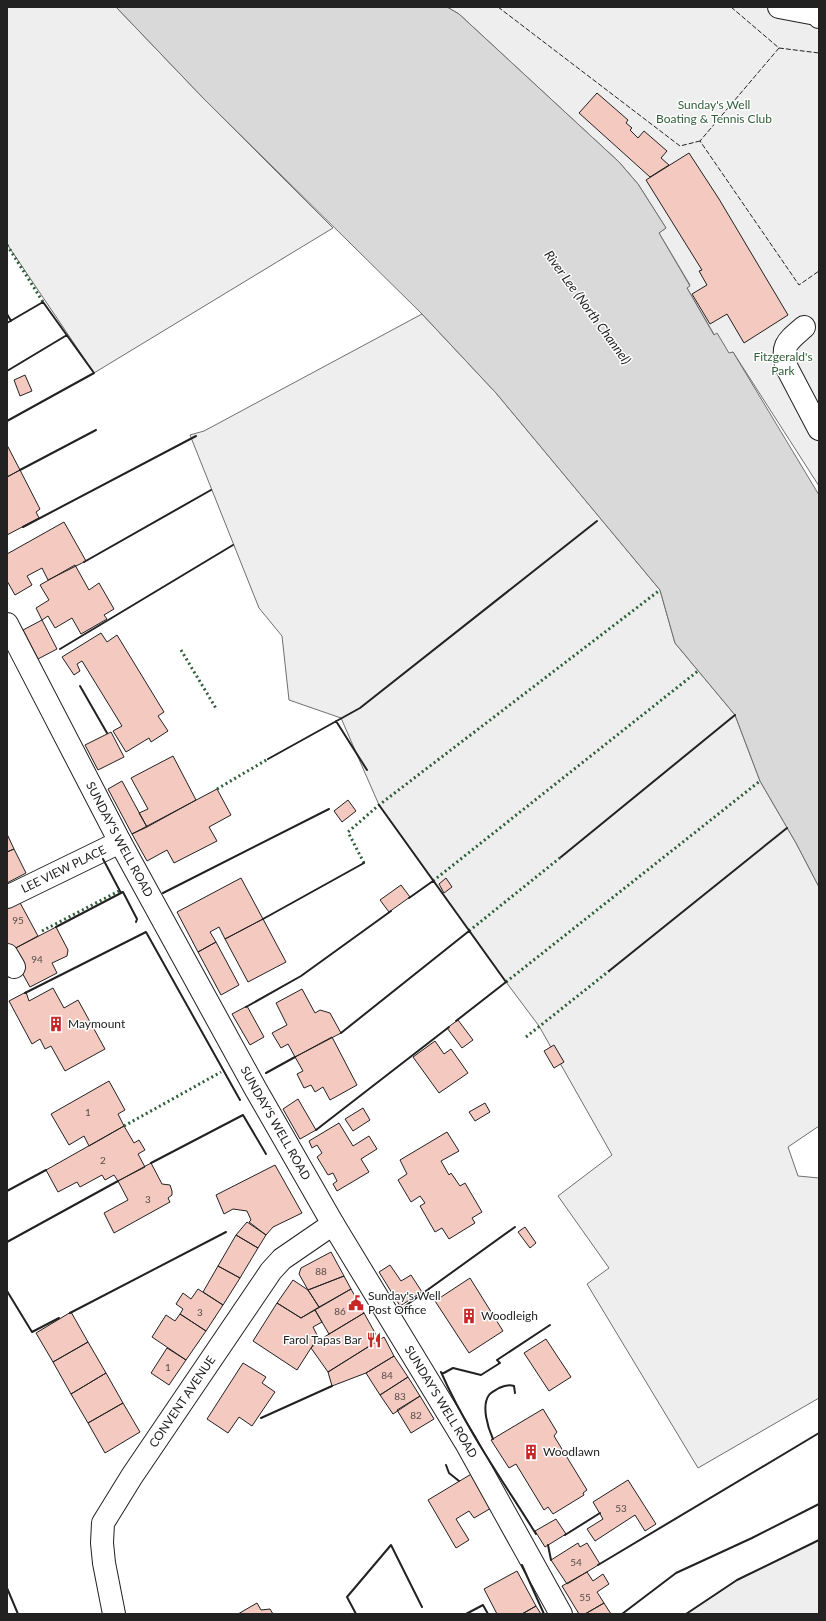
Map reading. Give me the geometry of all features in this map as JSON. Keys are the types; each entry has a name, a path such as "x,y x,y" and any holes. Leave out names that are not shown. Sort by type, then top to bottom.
{"main road":[{"path":"779,7 816,14 819,17"},
{"path":"804,327 787,342 784,358 787,368 819,429"},
{"name":"SUNDAY'S WELL ROAD","path":"7,624 120,842 239,1058 333,1224 466,1443 561,1614"},
{"name":"LEE VIEW PLACE","path":"7,897 120,842"},
{"name":"CONVENT AVENUE","path":"114,1614 104,1563 102,1543 104,1523 132,1476 271,1271 282,1259 333,1224"}],"green space":[{"path":"7,7 116,7 205,100 333,228 94,373 7,244"},
{"name":"Sunday's Well Boating & Tennis Club","path":"447,7 819,7 819,486 733,352 729,354 717,334 715,336 687,288 690,285 659,233 666,228 638,184 619,162 459,14"},
{"path":"422,314 496,393 660,590 675,643 735,715 760,781 796,843 819,887 819,1126 788,1147 798,1176 819,1178 819,1398 698,1468 587,1284 609,1268 558,1196 612,1155 539,1026 379,805 341,718 289,700 282,636 259,608 190,435 204,431"},
{"path":"819,1540 819,1614 686,1614 737,1580"}],"water":[{"name":"River Lee (North Channel)","path":"116,7 447,7 459,14 619,162 638,184 666,228 659,233 690,286 687,288 714,335 717,333 729,353 733,352 819,495 819,887 796,843 760,781 735,715 675,643 660,590 496,393 422,314 205,100"}],"building":[{"path":"597,93 628,120 626,123 632,128 630,130 638,138 644,131 667,151 661,158 669,165 650,177 579,113"},
{"path":"689,153 719,199 788,315 744,343 727,314 710,324 692,294 707,285 699,271 702,270 646,180"},
{"path":"25,375 32,391 20,396 14,380"},
{"path":"7,445 20,470 7,477"},
{"path":"20,470 40,509 36,512 39,518 7,535 7,477"},
{"path":"64,522 86,561 48,580 42,568 27,576 32,585 15,595 7,581 7,554"},
{"path":"75,565 89,590 99,583 114,609 104,615 107,619 81,634 72,618 55,628 48,616 42,620 36,608 49,600 40,585"},
{"path":"42,620 57,649 38,659 23,630"},
{"path":"101,633 107,642 117,635 164,712 158,716 168,731 151,742 149,738 126,752 113,731 122,726 82,661 77,664 80,671 74,675 62,657"},
{"path":"111,732 124,757 98,770 85,745"},
{"path":"173,756 196,800 147,827 139,813 148,809 131,778"},
{"path":"122,781 147,827 132,834 108,789"},
{"path":"217,789 231,815 209,827 217,841 174,863 167,850 147,861 132,834"},
{"path":"348,800 356,811 342,822 334,811"},
{"path":"7,834 14,849 7,852"},
{"path":"14,849 26,873 7,883 7,852"},
{"path":"241,878 263,919 225,939 219,927 210,932 216,942 198,952 177,912"},
{"path":"446,878 452,887 444,893 439,884"},
{"path":"401,885 410,897 389,912 380,900"},
{"path":"18,899 38,936 10,951 7,945 7,904"},
{"path":"263,919 286,962 248,982 225,939"},
{"path":"56,927 68,950 67,956 52,963 57,973 30,987 10,951"},
{"path":"216,942 239,985 221,995 198,952"},
{"name":"Maymount","path":"53,988 64,1008 78,1000 105,1049 65,1071 51,1046 45,1049 40,1039 32,1044 9,1001 26,992 29,1001"},
{"path":"302,989 315,1013 320,1010 330,1013 341,1033 295,1057 288,1044 281,1048 272,1033 287,1025 276,1003"},
{"path":"247,1006 264,1037 250,1045 232,1014"},
{"path":"458,1020 473,1040 462,1048 447,1028"},
{"path":"332,1037 357,1085 330,1100 323,1087 315,1092 311,1085 304,1088 297,1074 303,1071 295,1057"},
{"path":"435,1041 444,1054 451,1049 468,1073 439,1093 413,1057"},
{"path":"554,1045 564,1062 554,1068 544,1051"},
{"path":"109,1081 125,1110 118,1114 124,1126 89,1146 84,1136 69,1145 51,1114"},
{"path":"298,1099 316,1130 300,1139 283,1109"},
{"path":"485,1103 490,1112 475,1121 469,1112"},
{"path":"363,1108 370,1120 353,1131 345,1119"},
{"path":"339,1123 353,1146 369,1136 377,1149 361,1159 369,1172 337,1191 333,1184 337,1181 333,1173 328,1175 317,1157 322,1153 317,1145 312,1148 309,1141"},
{"path":"124,1126 134,1143 139,1140 145,1150 138,1154 145,1167 118,1181 114,1175 105,1180 102,1175 80,1187 77,1182 58,1192 46,1170"},
{"path":"447,1132 459,1151 441,1161 449,1175 451,1173 460,1186 465,1183 482,1212 472,1218 475,1223 449,1239 442,1228 435,1232 420,1206 425,1203 420,1196 411,1202 398,1180 407,1174 400,1160"},
{"path":"151,1163 162,1184 170,1185 172,1195 168,1198 170,1202 114,1233 104,1213 128,1200 118,1181"},
{"path":"275,1165 302,1213 273,1227 266,1235 249,1222 251,1220 247,1211 233,1209 224,1214 216,1195"},
{"path":"247,1222 266,1235 258,1248 236,1235"},
{"path":"525,1227 536,1243 530,1248 518,1232"},
{"path":"236,1235 258,1248 240,1278 218,1266"},
{"path":"331,1252 344,1276 308,1290 299,1274 301,1268"},
{"path":"390,1265 401,1281 411,1275 422,1292 400,1306 379,1272"},
{"path":"218,1266 240,1278 223,1305 203,1292"},
{"path":"344,1276 351,1289 319,1307 308,1290"},
{"name":"Woodleigh","path":"470,1278 503,1331 469,1353 435,1301"},
{"path":"293,1280 308,1290 319,1307 301,1318 277,1303"},
{"path":"198,1289 223,1305 206,1331 180,1314 183,1309 176,1304 183,1293 191,1299"},
{"path":"351,1289 364,1313 329,1334 315,1310"},
{"path":"277,1303 301,1318 315,1310 322,1322 313,1327 318,1337 297,1370 253,1341"},
{"path":"71,1312 88,1342 53,1362 36,1333"},
{"path":"364,1313 379,1340 328,1372 311,1348 321,1339"},
{"path":"180,1314 206,1331 186,1360 152,1337 166,1315 175,1321"},
{"path":"384,1337 394,1356 366,1373 332,1386 328,1372"},
{"path":"546,1339 571,1377 549,1391 524,1353"},
{"path":"88,1342 106,1373 71,1394 53,1362"},
{"path":"167,1348 186,1360 169,1385 151,1373"},
{"path":"394,1356 408,1377 380,1395 366,1373"},
{"path":"243,1363 266,1377 262,1383 275,1392 252,1426 239,1417 228,1433 207,1419"},
{"path":"106,1373 123,1403 88,1423 71,1394"},
{"path":"408,1377 420,1396 393,1414 380,1395"},
{"path":"420,1396 434,1419 411,1433 397,1410"},
{"path":"123,1403 140,1432 105,1453 88,1423"},
{"name":"Woodlawn","path":"543,1409 557,1432 554,1436 587,1490 583,1493 584,1495 553,1514 548,1507 544,1510 516,1464 509,1468 491,1440"},
{"path":"473,1473 493,1507 474,1518 469,1511 456,1519 469,1540 456,1548 428,1500"},
{"path":"628,1480 656,1524 645,1531 635,1515 595,1541 587,1529 603,1519 593,1502"},
{"path":"556,1519 566,1534 545,1547 535,1531"},
{"path":"578,1543 580,1547 587,1543 600,1564 567,1584 551,1560"},
{"path":"517,1571 536,1606 522,1614 497,1614 484,1589"},
{"path":"587,1572 593,1581 603,1574 609,1584 597,1592 604,1603 585,1614 579,1614 562,1586"},
{"path":"257,1603 261,1610 270,1609 273,1614 238,1614"},
{"path":"604,1603 611,1614 585,1614"},
{"path":"536,1606 541,1614 522,1614"}],"hedge":[{"path":"7,245 43,302"},
{"path":"364,863 348,832 379,805 660,590"},
{"path":"181,650 217,710"},
{"path":"433,881 698,671"},
{"path":"217,789 268,759"},
{"path":"506,982 760,781"},
{"path":"469,931 561,857"},
{"path":"42,931 119,891"},
{"path":"526,1037 609,971"},
{"path":"124,1126 221,1072"}],"fence":[{"path":"498,7 680,146 700,141"},
{"path":"731,7 779,48 819,53"},
{"path":"779,48 700,141 799,285 819,271"}],"wall":[{"path":"7,323 43,302 94,373 7,421"},
{"path":"7,314 11,321"},
{"path":"7,371 67,335"},
{"path":"20,470 96,430"},
{"path":"23,527 196,436"},
{"path":"84,562 211,490"},
{"path":"268,759 360,708 597,521"},
{"path":"60,649 233,545"},
{"path":"80,686 107,733"},
{"path":"561,857 735,715"},
{"path":"336,721 367,770"},
{"path":"379,805 506,982 456,1021"},
{"path":"163,893 329,809"},
{"path":"609,971 787,828"},
{"path":"56,927 121,893 103,859"},
{"path":"263,919 364,863"},
{"path":"409,898 433,881"},
{"path":"121,893 123,892 137,919 136,922"},
{"path":"246,1007 301,976 391,911"},
{"path":"341,1033 469,931"},
{"path":"25,993 146,932 240,1100"},
{"path":"316,1130 449,1027"},
{"path":"266,1073 295,1057"},
{"path":"151,1163 243,1115 266,1154"},
{"path":"7,1191 46,1170"},
{"path":"7,1242 118,1181"},
{"path":"401,1309 515,1227"},
{"path":"70,1313 226,1232"},
{"path":"7,1291 32,1332 59,1318"},
{"path":"442,1374 453,1368 481,1375 500,1363 497,1360 550,1325"},
{"path":"441,1372 473,1434 536,1534"},
{"path":"493,1439 485,1411 489,1395 499,1388 510,1385 514,1386 515,1393"},
{"path":"261,1418 332,1386"},
{"path":"598,1565 819,1433"},
{"path":"446,1465 449,1473 459,1481"},
{"path":"622,1614 676,1573 752,1538 819,1504"},
{"path":"565,1535 600,1513"},
{"path":"686,1614 737,1580 819,1540"},
{"path":"356,1614 347,1597 391,1545 422,1607"},
{"path":"548,1545 551,1560"},
{"path":"522,1565 544,1614"},
{"path":"7,1588 18,1614"},
{"path":"466,1614 483,1605 488,1614"}],"place":[{"name":"Maymount","path":"56,1024"},
{"name":"Sunday's Well Post Office","path":"356,1303"},
{"name":"Woodleigh","path":"469,1316"},
{"name":"Farol Tapas Bar","path":"374,1340"},
{"name":"Woodlawn","path":"531,1452"}],"park label":[{"name":"Fitzgerald's Park","path":"783,364"}]}
